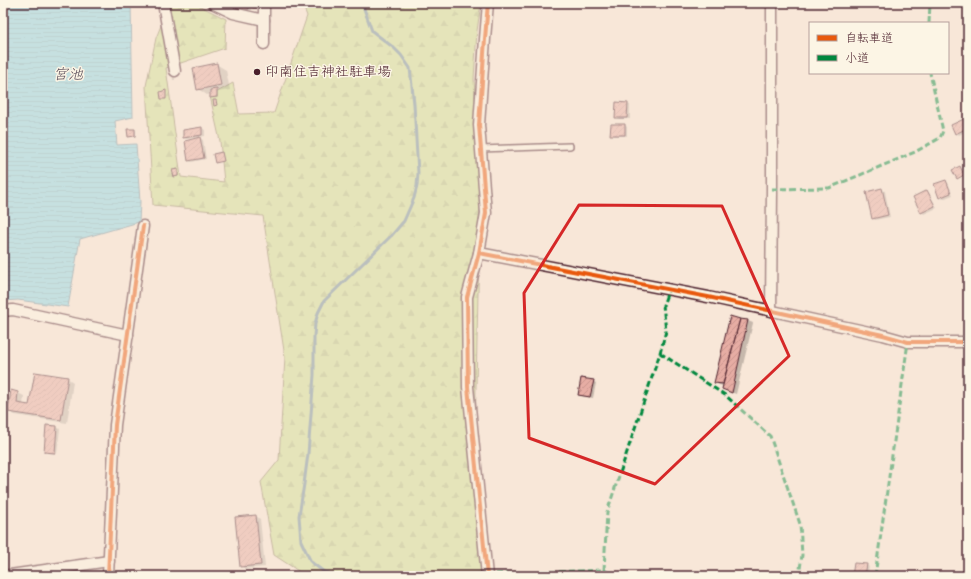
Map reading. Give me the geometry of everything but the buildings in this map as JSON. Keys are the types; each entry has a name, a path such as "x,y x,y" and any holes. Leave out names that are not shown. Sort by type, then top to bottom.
{"street":[{"path":"163,3 175,71"},
{"path":"212,3 233,13 264,20"},
{"path":"264,3 264,44"},
{"path":"487,576 468,387 467,297 479,253 486,213 479,125 488,3"},
{"path":"771,311 772,3"},
{"path":"108,576 115,425 143,226"},
{"path":"479,253 708,297 883,335 908,342 968,342"},
{"path":"3,311 13,310 128,335"},
{"path":"3,576 109,561"}],"lane":[{"path":"481,149 570,146"}],"highlighted area":[{"path":"579,205 722,206 789,356 655,484 529,438 524,293"}],"green space":[{"path":"170,3 194,3 226,19 225,48 166,68 181,177 224,182 220,141 210,96 233,83 239,114 274,113 307,16 302,3 481,3 477,31 474,79 480,199 474,482 487,576 306,576 274,555 261,482 279,460 285,357 263,216 153,205 146,86 156,38"}],"water":[{"name":"宮池","path":"3,3 131,3 133,117 115,121 117,145 136,144 140,202 139,222 80,239 68,307 18,300 3,301"}],"waterway":[{"path":"341,576 324,572 311,562 301,541 299,516 308,454 314,375 315,324 318,313 324,301 392,235 404,221 414,198 418,173 414,104 410,68 394,48 372,31 362,3"}],"marked path":[{"path":"929,22 930,3"},
{"path":"772,189 829,188 915,152 940,138 943,131 930,74"},
{"path":"604,570 607,512 660,353 666,331 663,305 669,289"},
{"path":"875,576 908,342"},
{"path":"660,353 725,395 770,436 800,524 802,555 799,576"},
{"path":"496,574 604,570 615,576"}],"cycle path":[{"path":"487,576 468,387 467,297 479,253 486,213 479,125 488,3"},
{"path":"108,576 115,425 143,226"},
{"path":"479,253 708,297 883,335 908,342 968,342"}],"place":[{"name":"印南住吉神社駐車場","path":"257,72"}]}
